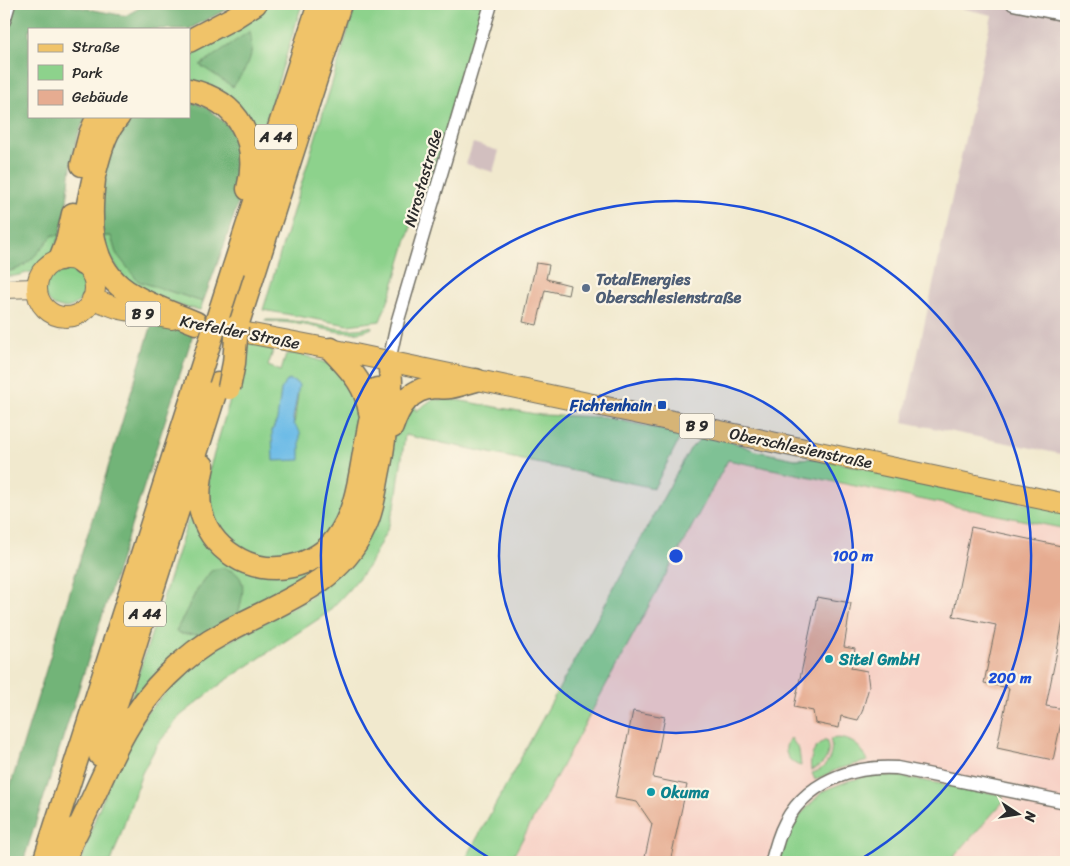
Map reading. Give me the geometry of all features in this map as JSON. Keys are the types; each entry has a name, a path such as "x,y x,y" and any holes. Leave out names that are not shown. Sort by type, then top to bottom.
{"highway":[{"path":"190,40 255,4"},
{"name":"A 44","path":"68,853 209,381 237,271 319,4"},
{"name":"A 44","path":"44,862 164,488 209,381 237,326 237,271 340,4"},
{"path":"190,90 213,99 227,108 245,131 252,153 252,170 237,271"},
{"path":"60,259 70,230 85,151 97,118"},
{"path":"83,264 82,244 94,180 106,138 118,118"},
{"path":"94,180 91,219 93,238 101,260 110,275 119,286 133,295 196,323"},
{"path":"331,349 360,381 368,398 371,417"},
{"path":"209,381 199,485 201,509 207,528 222,547 240,560 261,567 279,568 305,563 321,554 338,536 349,517 354,503 378,382 389,361"},
{"path":"68,853 127,726 144,702 165,678 194,652 219,635 290,601 317,584 334,570 360,537 370,514 381,461 391,385 389,361"},
{"path":"381,461 395,418 409,397 418,391 429,388 450,387 476,380"}],"main road":[{"path":"60,259 76,260 83,264 95,283 92,299 83,311 75,316 57,316 48,312 38,297 36,288 41,272 47,265 60,259"},
{"path":"4,288 36,288"},
{"name":"Krefelder Straße","path":"92,299 120,309 331,349"},
{"name":"Oberschlesienstraße","path":"331,349 1066,504"}],"street":[{"path":"4,22 9,4"},
{"name":"Nirostastraße","path":"389,361 398,320 491,4"},
{"path":"1013,4 1066,15"},
{"path":"772,862 783,825 796,806 812,790 842,774 877,767 897,768 1066,802"}],"shaded area":[{"path":"942,4 1066,4 1066,455 903,422 992,15"},
{"path":"473,143 499,151 493,172 466,164"},
{"path":"728,460 1066,529 1066,862 510,862"}],"green space":[{"path":"15,4 63,4 125,16 146,4 237,4 190,28 28,28 28,118 86,118 74,149 66,211 60,235 53,235 32,259 12,271 4,271 4,42"},
{"path":"265,4 302,4 254,160 253,137 190,89 190,45"},
{"path":"356,4 485,4 436,172 415,213 391,293 380,321 348,325 263,310"},
{"path":"250,31 251,55 243,73 233,87 200,65"},
{"path":"190,101 206,107 229,127 241,148 240,197 203,302 138,281 116,253 111,236 98,236 104,154 127,118 190,118"},
{"path":"53,235 60,235 52,256 35,271 15,276 4,276 4,271 12,271 19,268 32,259"},
{"path":"98,236 111,236 116,253 138,281 203,302 200,310 181,306 127,284"},
{"path":"68,268 75,271 81,277 84,288 83,296 75,305 68,308 60,308 53,305 45,296 44,284 47,277 56,269"},
{"path":"265,320 291,321 344,329 371,326 372,328 363,331 345,332"},
{"path":"152,324 194,331 23,862 4,862 4,807"},
{"path":"247,342 266,346 273,351 268,366 281,371 286,355 295,352 340,368 349,377 362,424 339,521 316,548 277,560 234,548 211,515 208,474","holes":["298,394 294,424 272,431 277,420"]},
{"path":"433,399 456,400 541,415 605,417 682,434 654,488 405,435 396,501 388,528 368,567 326,614 222,683 180,716 157,745 142,773 111,862 81,862 96,816 113,774 147,712 202,656 311,597 396,425 413,400 416,411"},
{"path":"703,436 723,438 756,451 795,459 817,458 1066,512 1066,529 728,460 510,862 464,862 690,449"},
{"path":"195,499 228,557 312,564 324,569 236,623 243,583 211,571 197,590 176,631 182,634 207,635 123,722"},
{"path":"221,568 238,575 242,581 242,597 236,623 207,635 182,634 176,631 197,590 211,571"},
{"path":"791,738 799,750 801,766 792,762 787,755 786,747"},
{"path":"830,739 848,740 856,745 868,761 838,769 815,780 812,773 826,764 830,755"},
{"path":"826,740 828,754 826,758 820,765 811,770 813,752 818,745"},
{"path":"871,775 898,776 1003,795 1003,802 949,862 779,862 787,836 802,813 823,791 848,781"}],"water":[{"path":"290,380 299,385 293,419 300,432 300,460 273,461 272,431 277,420 281,390 285,382"}],"building":[{"path":"536,263 549,265 546,279 570,285 568,295 545,290 537,325 523,322"},
{"path":"971,527 1066,547 1066,606 1046,706 1064,709 1053,760 997,748 1009,688 984,683 996,625 953,616"},
{"name":"Sitel GmbH","path":"817,597 851,603 844,647 855,649 851,668 867,671 869,687 862,712 858,720 841,716 839,728 815,723 813,711 794,707"},
{"name":"Okuma","path":"633,711 665,717 653,778 687,785 670,862 644,862 652,824 637,802 615,798"}],"place":[{"name":"TotalEnergies Oberschlesienstraße","path":"586,288"},
{"name":"Fichtenhain","path":"662,405"},
{"name":"Sitel GmbH","path":"829,659"},
{"name":"Okuma","path":"651,792"}]}
